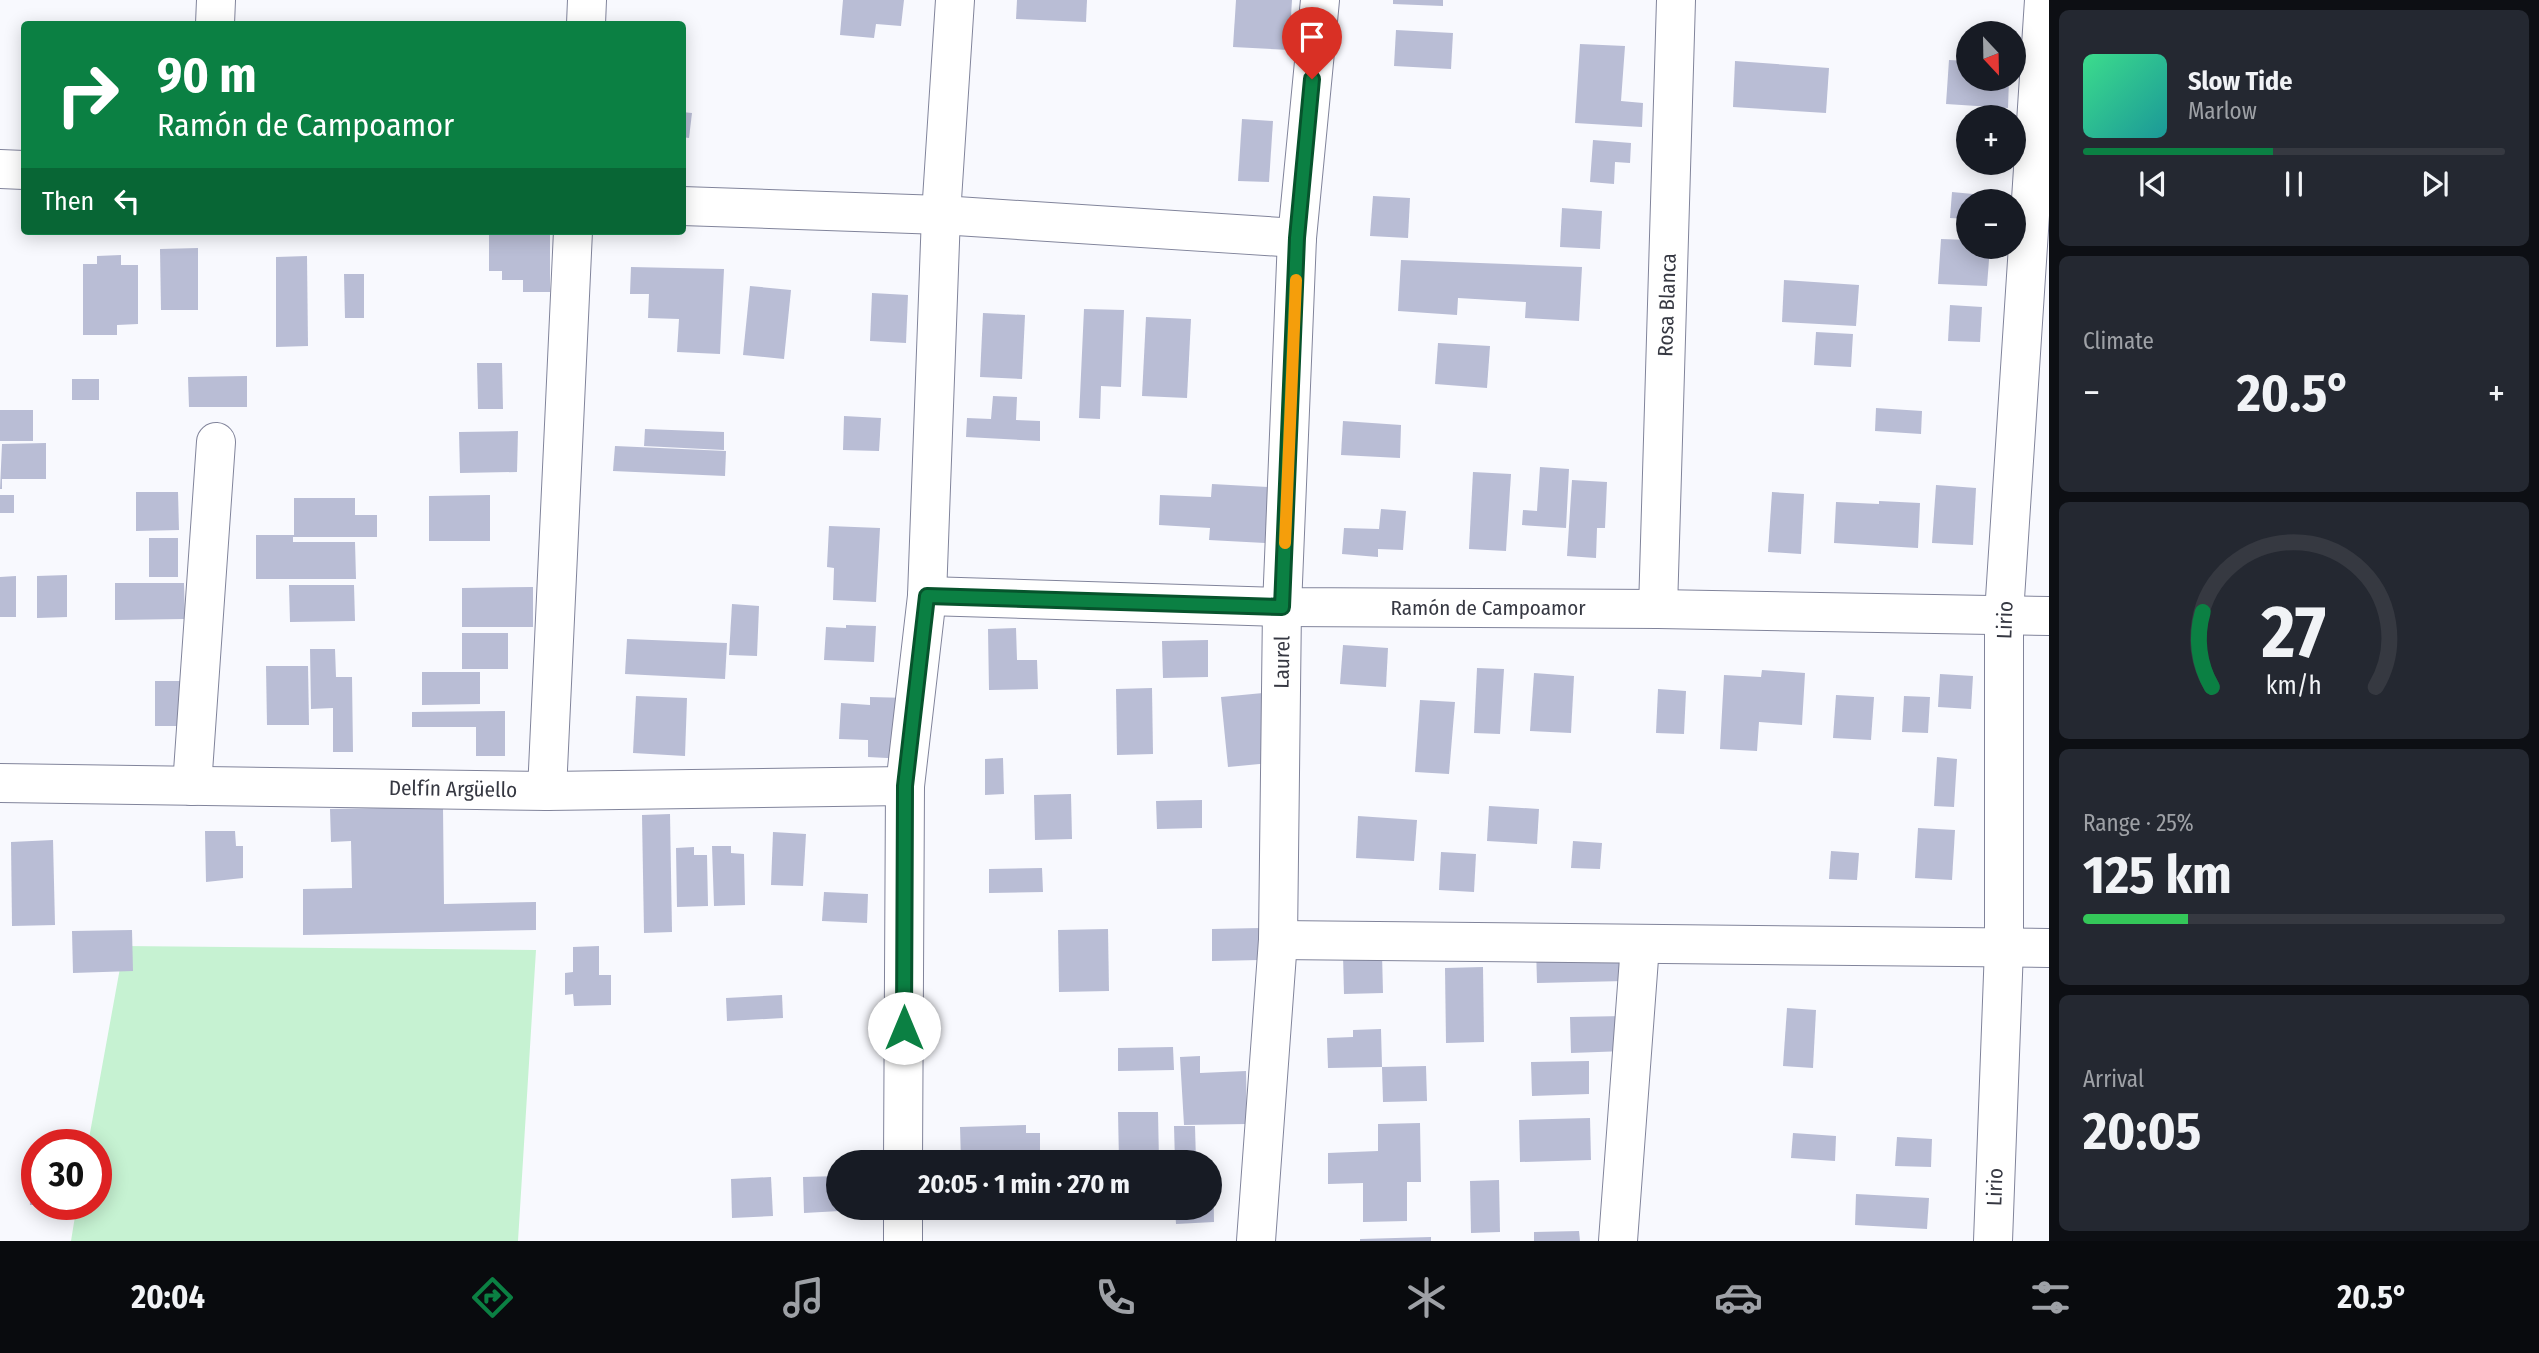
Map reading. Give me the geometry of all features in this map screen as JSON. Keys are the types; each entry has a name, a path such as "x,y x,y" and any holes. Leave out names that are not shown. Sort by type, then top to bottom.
{"street":[{"path":"215,21 216,0"},
{"path":"586,21 587,0"},
{"path":"903,1150 905,786 927,596 941,215 955,0"},
{"name":"Laurel","path":"1256,1241 1278,940 1282,607 1297,238 1320,0"},
{"name":"Rosa Blanca","path":"1658,609 1676,0"},
{"name":"Lirio","path":"1993,1241 2004,948 2004,614 2044,0"},
{"path":"0,169 21,170"},
{"path":"686,206 941,215 1297,238"},
{"path":"547,790 573,235"},
{"path":"192,786 216,442"},
{"name":"Ramón de Campoamor","path":"927,596 1282,607 1658,609 2049,616"},
{"name":"Delfín Argüello","path":"0,783 547,790 905,786"},
{"path":"1278,940 2049,948"},
{"path":"1618,1241 1640,945"},
{"path":"903,1220 903,1241"}],"green space":[{"path":"124,946 536,950 518,1241 71,1241 74,1220 112,1220 112,1129 91,1129"}],"building":[{"path":"843,0 904,0 901,26 876,24 874,38 840,35"},
{"path":"1017,0 1087,0 1086,22 1016,19"},
{"path":"1236,0 1292,0 1289,50 1233,47"},
{"path":"1393,0 1443,0 1443,6 1393,4"},
{"path":"1396,30 1453,33 1451,69 1394,66"},
{"path":"1580,44 1625,46 1621,101 1643,103 1642,127 1575,123"},
{"path":"1949,60 1956,60 1956,91 2009,91 2008,105 1946,104"},
{"path":"1735,61 1829,68 1826,113 1733,107"},
{"path":"686,112 692,113 689,138 686,138"},
{"path":"1242,119 1273,121 1269,182 1238,181"},
{"path":"1593,140 1631,143 1630,163 1615,162 1614,184 1590,182"},
{"path":"1952,192 1956,192 1956,218 1950,218"},
{"path":"1373,196 1410,198 1408,238 1370,236"},
{"path":"1562,208 1602,211 1600,249 1560,247"},
{"path":"489,235 550,235 550,292 523,292 523,280 502,280 502,271 489,271"},
{"path":"1941,239 1956,240 1956,259 1989,259 1987,286 1938,284"},
{"path":"198,248 198,310 161,310 160,249"},
{"path":"121,255 121,265 138,265 138,324 117,325 117,335 83,335 83,264 97,264 97,256"},
{"path":"307,256 308,346 276,347 276,257"},
{"path":"1401,260 1582,267 1579,321 1525,318 1526,302 1458,298 1457,315 1398,311"},
{"path":"631,267 724,269 720,354 677,352 679,319 648,318 649,294 630,294"},
{"path":"344,274 364,274 364,318 345,318"},
{"path":"1784,280 1859,285 1856,326 1782,322"},
{"path":"750,286 791,290 784,359 743,355"},
{"path":"872,293 908,295 906,343 870,341"},
{"path":"1950,305 1982,307 1980,342 1948,341"},
{"path":"1084,309 1124,310 1121,387 1101,386 1100,419 1079,418"},
{"path":"983,313 1025,315 1022,379 980,377"},
{"path":"1146,317 1191,319 1187,398 1142,396"},
{"path":"1816,332 1853,334 1851,367 1814,365"},
{"path":"1438,343 1490,346 1487,388 1435,384"},
{"path":"477,363 502,363 503,409 478,409"},
{"path":"247,376 247,407 189,407 188,377"},
{"path":"72,379 99,379 99,400 72,400"},
{"path":"993,396 1017,397 1016,420 1040,421 1040,441 966,437 967,418 991,419"},
{"path":"1876,408 1922,411 1921,434 1875,431"},
{"path":"0,410 33,410 33,441 0,441"},
{"path":"844,416 881,418 879,451 843,450"},
{"path":"1343,421 1401,425 1400,458 1341,455"},
{"path":"645,429 724,432 724,450 644,446"},
{"path":"518,431 517,472 460,473 459,432"},
{"path":"46,443 46,479 2,479 0,489 2,444"},
{"path":"615,446 726,451 725,476 613,471"},
{"path":"1540,467 1569,469 1566,528 1522,525 1523,510 1537,511"},
{"path":"1473,472 1511,474 1506,551 1469,549"},
{"path":"1572,480 1607,482 1605,528 1597,528 1596,558 1567,556"},
{"path":"1212,484 1268,487 1265,543 1209,540 1210,528 1159,525 1160,495 1211,497"},
{"path":"1936,485 1976,488 1973,545 1932,543"},
{"path":"136,492 178,492 179,530 136,531"},
{"path":"1772,492 1804,494 1801,554 1768,552"},
{"path":"0,495 14,495 14,513 0,513"},
{"path":"490,495 490,541 429,541 429,496"},
{"path":"294,498 355,498 355,515 377,515 377,537 293,537 293,542 355,542 356,579 256,579 256,535 294,535"},
{"path":"1879,501 1920,503 1918,548 1834,543 1836,502 1879,504"},
{"path":"1381,509 1406,511 1403,550 1378,549 1378,557 1342,554 1344,528 1379,529"},
{"path":"829,526 880,528 876,602 833,600 834,568 827,567"},
{"path":"149,538 178,538 178,577 149,577"},
{"path":"67,575 67,617 37,618 37,576"},
{"path":"16,576 16,617 0,617 0,577"},
{"path":"115,583 184,583 185,619 115,620"},
{"path":"289,585 354,585 355,621 290,622"},
{"path":"533,587 533,627 462,627 462,588"},
{"path":"732,604 759,606 757,656 729,655"},
{"path":"846,625 876,626 874,662 824,660 826,627 846,628"},
{"path":"1016,628 1017,660 1037,660 1038,689 989,690 988,629"},
{"path":"462,633 508,633 508,669 462,669"},
{"path":"627,639 727,643 725,679 625,674"},
{"path":"1208,640 1208,677 1163,678 1162,641"},
{"path":"1343,645 1388,648 1386,687 1340,684"},
{"path":"310,649 335,649 336,677 352,677 353,752 333,752 333,708 311,709"},
{"path":"266,666 308,666 309,725 267,725"},
{"path":"1477,668 1504,669 1500,734 1474,733"},
{"path":"1762,670 1805,673 1802,725 1759,722 1757,751 1720,749 1724,675 1761,677"},
{"path":"422,672 480,672 480,704 422,705"},
{"path":"1534,673 1574,676 1571,733 1530,731"},
{"path":"1940,674 1973,676 1971,709 1938,707"},
{"path":"155,681 195,681 195,726 155,726"},
{"path":"1152,688 1153,754 1117,755 1116,689"},
{"path":"1658,689 1686,691 1684,734 1656,733"},
{"path":"1263,693 1270,763 1228,767 1221,697"},
{"path":"1836,695 1874,697 1871,740 1833,738"},
{"path":"636,696 687,698 685,756 633,753"},
{"path":"1904,696 1930,697 1928,733 1902,732"},
{"path":"870,697 909,698 906,759 868,757 868,740 839,739 841,703 870,705"},
{"path":"1420,700 1455,702 1449,774 1415,772"},
{"path":"505,711 505,756 476,756 476,727 412,727 412,712"},
{"path":"1937,757 1957,759 1954,807 1934,806"},
{"path":"1003,758 1004,794 985,795 985,759"},
{"path":"1071,794 1072,839 1035,840 1034,795"},
{"path":"1202,800 1202,828 1157,829 1156,801"},
{"path":"1489,806 1539,809 1537,844 1487,841"},
{"path":"443,807 444,904 536,902 536,930 303,935 303,889 352,888 351,841 331,842 330,809"},
{"path":"670,814 672,932 644,933 642,815"},
{"path":"1358,816 1417,820 1414,861 1356,858"},
{"path":"1918,828 1955,830 1952,880 1915,878"},
{"path":"205,831 235,831 236,846 243,846 243,878 206,882"},
{"path":"773,832 806,834 803,886 771,885"},
{"path":"53,840 55,925 12,926 11,842"},
{"path":"1573,841 1602,843 1600,869 1571,868"},
{"path":"712,846 731,846 731,853 744,854 745,905 714,906"},
{"path":"694,847 694,855 707,855 708,906 677,907 676,848"},
{"path":"1831,851 1859,853 1857,880 1829,879"},
{"path":"1441,852 1476,854 1474,892 1439,890"},
{"path":"1042,868 1043,892 989,893 989,869"},
{"path":"824,892 868,894 867,923 822,921"},
{"path":"1260,928 1260,960 1212,961 1212,929"},
{"path":"1108,929 1109,991 1059,992 1058,930"},
{"path":"132,930 133,971 73,973 72,931"},
{"path":"1624,945 1625,981 1537,983 1536,947"},
{"path":"599,946 599,975 611,975 611,1005 574,1006 573,994 565,995 565,973 573,972 573,947"},
{"path":"1382,954 1383,993 1344,994 1343,955"},
{"path":"1483,967 1484,1042 1446,1043 1445,968"},
{"path":"782,995 783,1018 727,1021 726,998"},
{"path":"1787,1008 1816,1010 1813,1068 1783,1066"},
{"path":"1624,1016 1625,1051 1571,1053 1570,1017"},
{"path":"1381,1029 1382,1067 1328,1068 1327,1038 1353,1037 1353,1030"},
{"path":"1173,1047 1174,1070 1118,1071 1118,1048"},
{"path":"1200,1056 1200,1073 1246,1071 1247,1124 1184,1125 1180,1057"},
{"path":"1589,1061 1589,1094 1532,1096 1531,1062"},
{"path":"1426,1066 1427,1101 1383,1102 1382,1067"},
{"path":"1118,1112 1158,1112 1159,1150 1119,1150"},
{"path":"1590,1118 1591,1160 1520,1162 1519,1120"},
{"path":"1420,1123 1421,1182 1407,1182 1407,1221 1363,1222 1363,1183 1328,1184 1328,1153 1378,1151 1378,1124"},
{"path":"1026,1125 1026,1133 1040,1133 1040,1150 961,1150 960,1127"},
{"path":"1174,1126 1195,1126 1196,1150 1175,1150"},
{"path":"1793,1133 1836,1136 1835,1161 1791,1158"},
{"path":"1897,1137 1932,1139 1931,1167 1895,1166"},
{"path":"826,1176 826,1212 804,1213 803,1177"},
{"path":"771,1177 773,1216 732,1218 731,1179"},
{"path":"1499,1180 1500,1232 1471,1233 1470,1181"},
{"path":"1856,1194 1929,1198 1927,1229 1855,1225"},
{"path":"1176,1220 1214,1220 1214,1222 1176,1224"},
{"path":"1579,1231 1580,1241 1534,1241 1534,1232"},
{"path":"1431,1237 1431,1241 1360,1241 1360,1239"}],"slow traffic":[{"path":"1285,543 1296,280"}],"route":[{"path":"904,1028 905,786 927,596 1282,607 1297,238 1312,79"}]}
